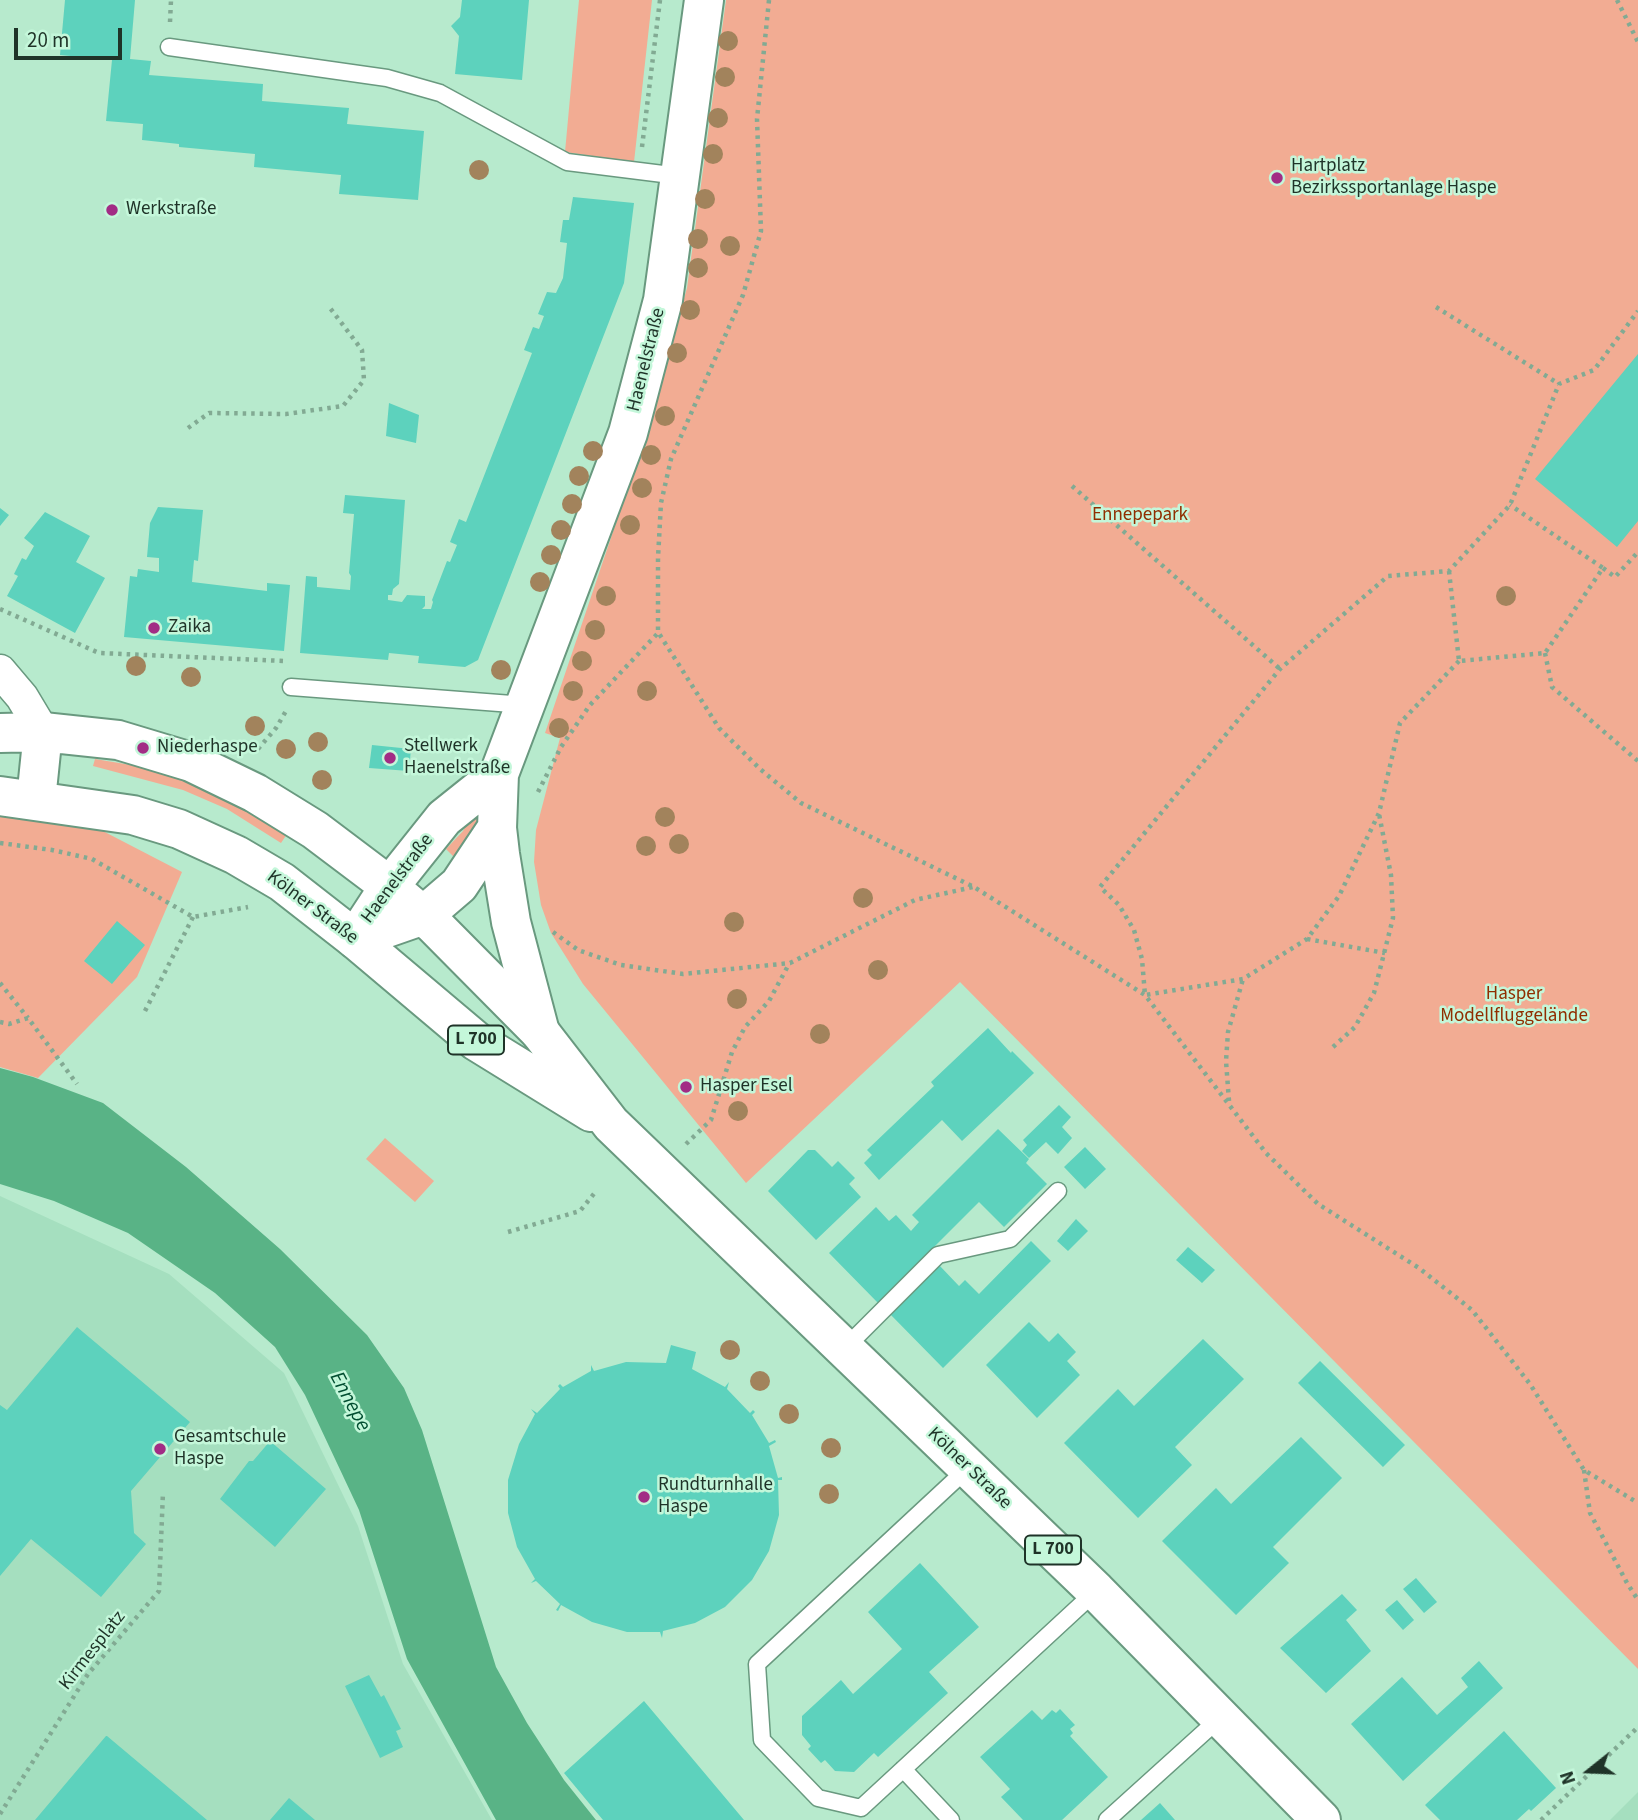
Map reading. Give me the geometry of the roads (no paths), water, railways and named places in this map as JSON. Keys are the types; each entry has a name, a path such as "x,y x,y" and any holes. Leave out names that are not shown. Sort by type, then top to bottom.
{"main road":[{"name":"Haenelstraße","path":"355,939 424,915 459,885 497,828 499,774 628,433 663,300 704,0"},
{"name":"L 700","path":"0,733 43,733"},
{"name":"Kölner Straße","path":"611,1124 476,1041 355,939 282,883 236,855 179,829 133,815 18,798 43,733 118,740 191,762 255,793 315,831 424,915 540,1032 611,1124 1096,1591 1317,1819"},
{"name":"Haenelstraße","path":"355,939 389,887 444,818 499,774"},
{"name":"L 700","path":"497,828 511,922 540,1032"}],"street":[{"path":"0,671 22,697 43,733"}],"lane":[{"path":"169,47 387,78 440,93 568,162 679,176"},
{"path":"291,687 527,705"},
{"path":"845,1348 938,1255 1010,1240 1058,1191"},
{"path":"968,1468 757,1664 762,1740 818,1798 861,1808 1096,1591"},
{"path":"1107,1820 1221,1717"},
{"path":"903,1769 946,1818"}],"water":[{"name":"Ennepe","path":"0,1068 103,1103 186,1167 280,1249 367,1335 404,1388 422,1430 496,1667 527,1723 564,1780 596,1820 496,1820 407,1659 359,1510 305,1395 275,1347 215,1293 128,1233 54,1201 0,1184"}],"place":[{"name":"Hartplatz Bezirkssportanlage Haspe","path":"1277,178"},
{"name":"Werkstraße","path":"112,210"},
{"name":"Zaika","path":"154,628"},
{"name":"Niederhaspe","path":"143,748"},
{"name":"Stellwerk Haenelstraße","path":"390,758"},
{"name":"Hasper Esel","path":"686,1087"},
{"name":"Gesamtschule Haspe","path":"160,1449"},
{"name":"Rundturnhalle Haspe","path":"644,1497"}],"park label":[{"name":"Ennepepark","path":"1140,516"},
{"name":"Hasper Modellfluggelände","path":"1514,1006"}]}
